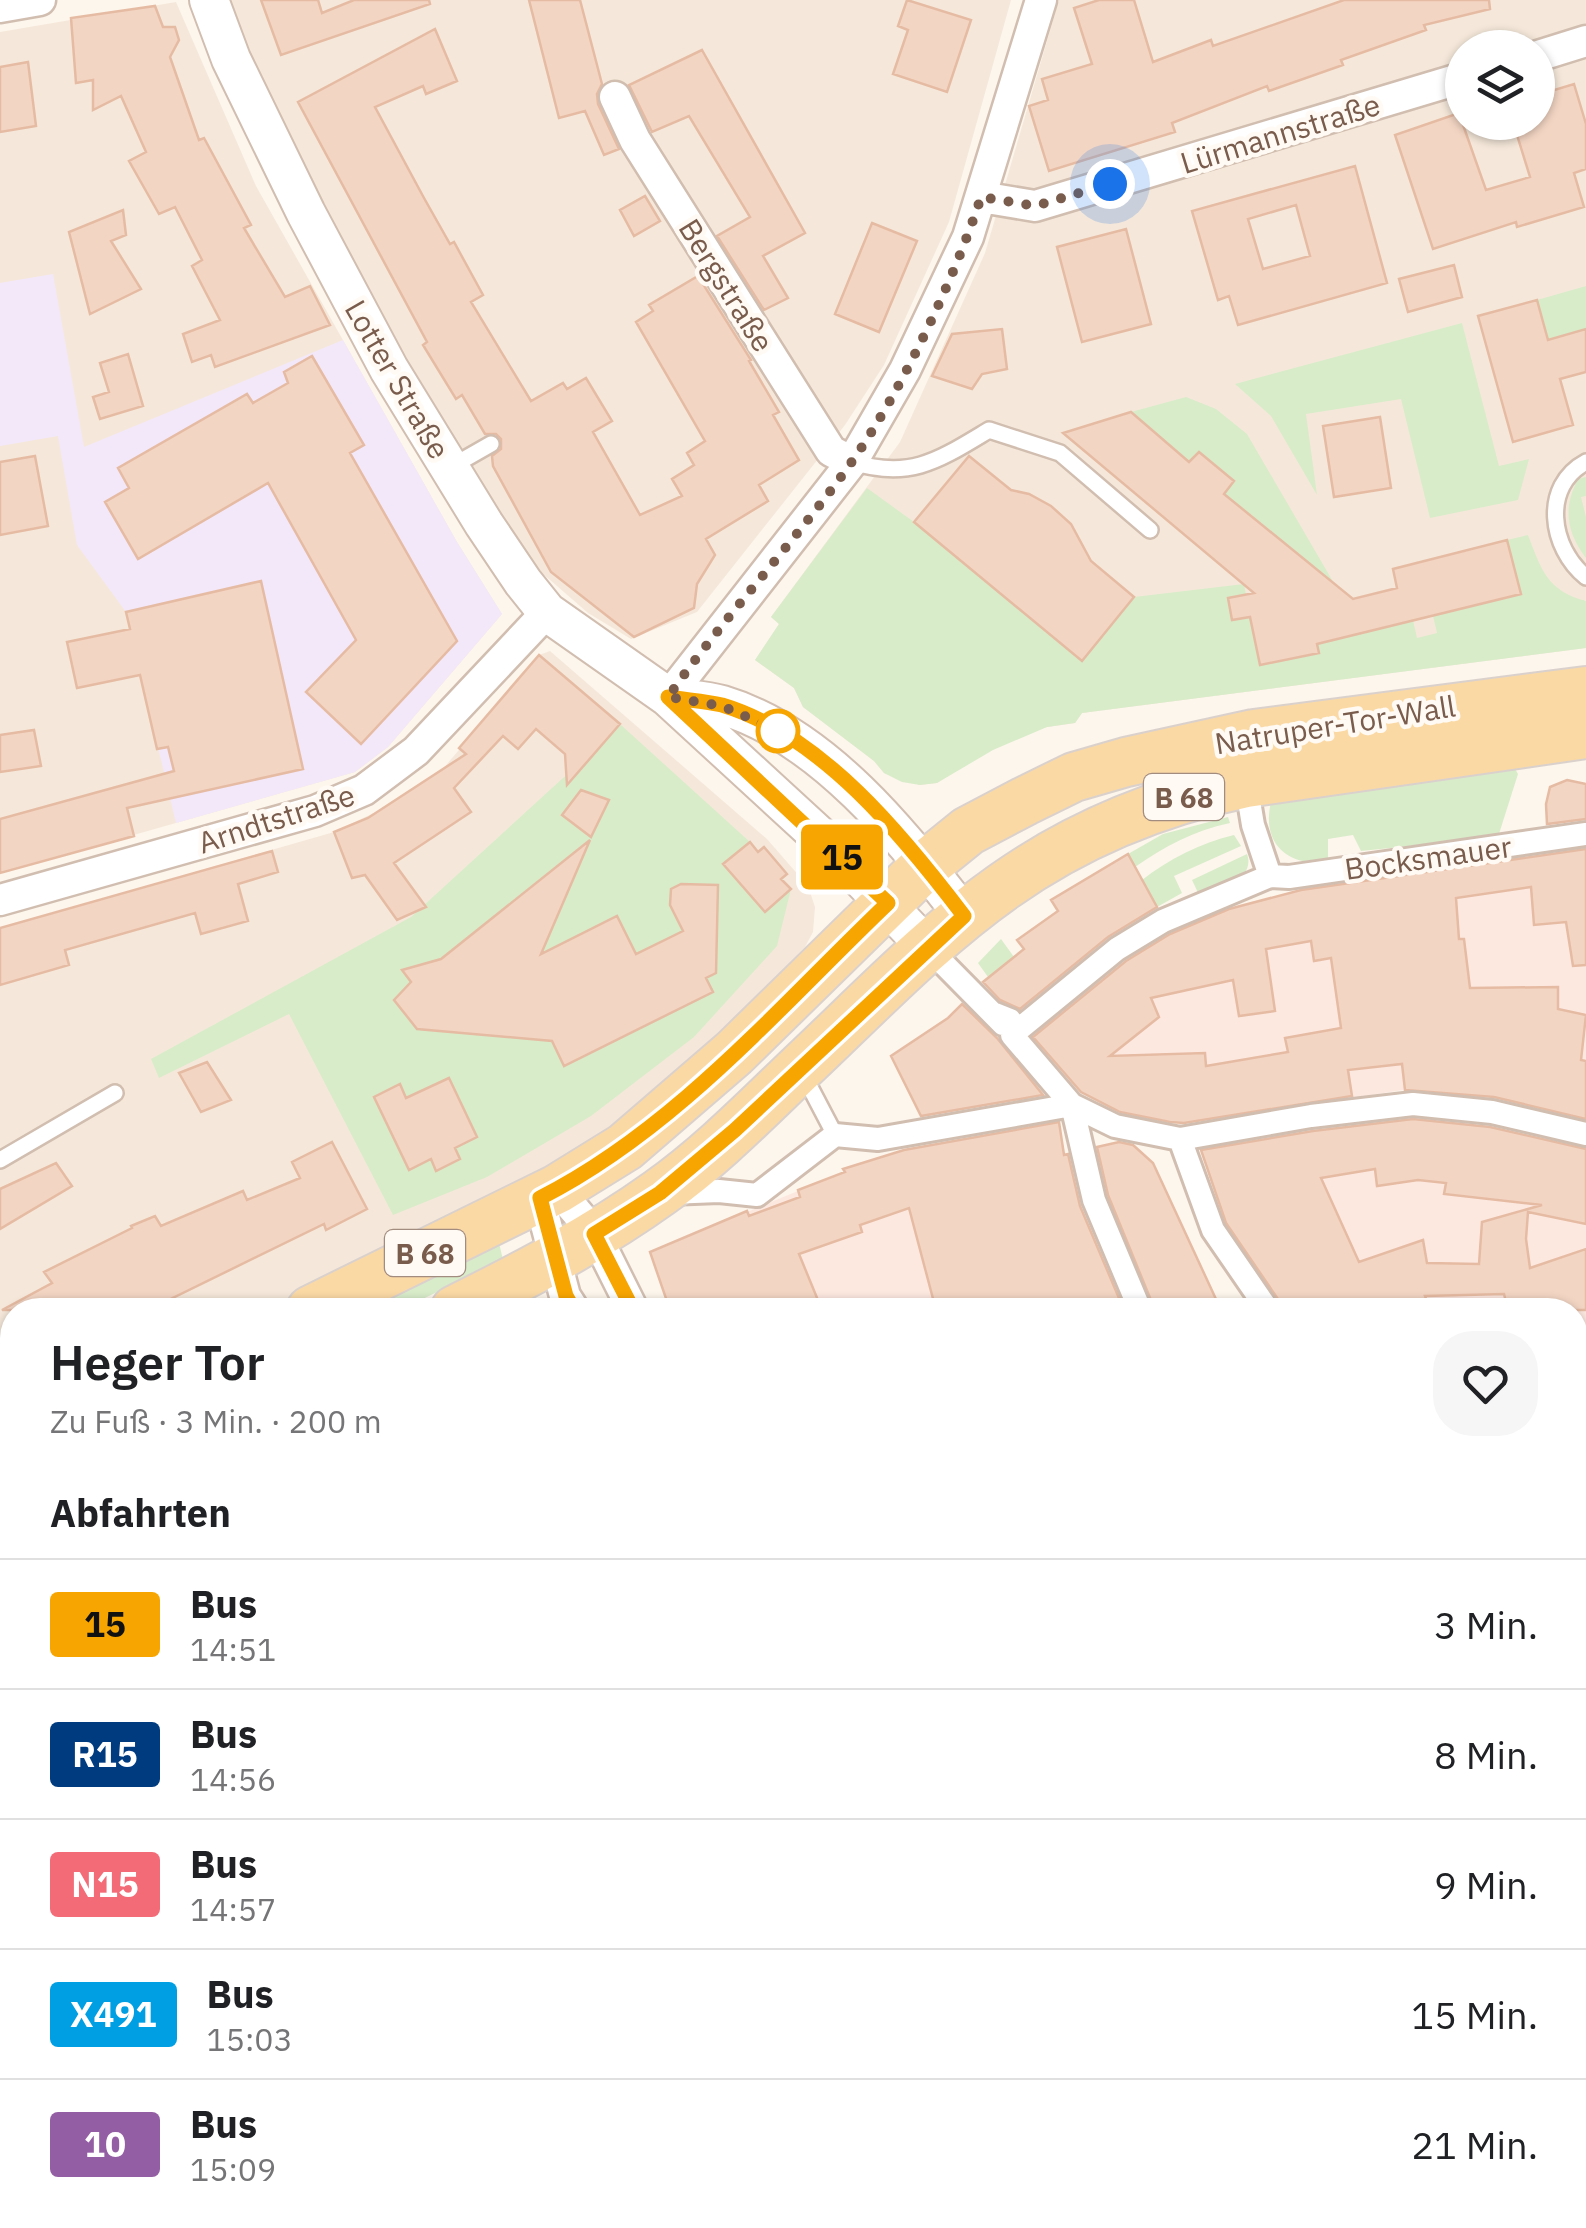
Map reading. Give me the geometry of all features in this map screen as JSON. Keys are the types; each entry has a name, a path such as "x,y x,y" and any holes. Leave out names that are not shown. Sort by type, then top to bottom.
{"main road":[{"name":"Natruper-Tor-Wall","path":"888,903 968,831 1074,777 1254,734 1586,691"},
{"name":"Natruper-Tor-Wall","path":"928,948 1006,884 1084,838 1147,809 1193,794 1246,782 1586,734"},
{"name":"B 68","path":"336,1298 548,1194 625,1147 734,1053 888,903"},
{"name":"B 68","path":"478,1298 555,1258 660,1193 735,1130 928,948"}],"street":[{"path":"0,7 40,0"},
{"name":"Lotter Straße","path":"209,0 232,59 306,213 389,369 484,524 547,612 668,697 888,903 928,948"},
{"path":"668,697 852,462 905,370 968,238 1041,0"},
{"path":"1555,51 1586,42"},
{"name":"Lürmannstraße","path":"981,197 1035,206 1445,83"},
{"name":"Bergstraße","path":"615,97 635,140 831,451 852,462"},
{"name":"Arndtstraße","path":"0,900 315,811 364,790 416,751 547,612"},
{"name":"Lotter Straße","path":"668,697 722,706 780,732 868,800 926,865 964,916"},
{"path":"1246,782 1253,825 1270,876"},
{"name":"Bocksmauer","path":"1005,1023 1163,921 1270,876 1290,878 1586,834"},
{"path":"928,948 1005,1023 1072,1105 1116,1126 1180,1139 1310,1116 1412,1104 1492,1112 1586,1134"},
{"path":"660,1193 718,1191 757,1195 835,1135 878,1139 1072,1105"},
{"path":"1072,1105 1094,1200 1135,1298"},
{"path":"1180,1139 1213,1230 1260,1298"},
{"path":"548,1194 594,1234 627,1298"},
{"path":"548,1194 555,1258 567,1298"}],"lane":[{"path":"852,462 890,471 929,464 989,430 1060,454 1150,530"},
{"path":"449,468 491,444"},
{"path":"1586,462 1568,474 1554,500 1558,529 1570,559 1586,578"},
{"path":"800,1068 835,1135"},
{"path":"0,1160 115,1094"}],"shaded area":[{"path":"226,0 1011,0 949,222 884,365 845,425 697,612 631,639 588,613 542,573 466,464 306,183"},
{"path":"1059,0 1586,0 1586,648 1082,713 1075,723 1014,732 937,783 920,785 884,773 803,707 794,688 755,660 779,624 771,617 900,442 985,253"},
{"path":"176,2 256,186 457,542 502,614 388,747 355,772 0,873 0,32"},
{"path":"53,274 84,447 343,340 502,614 388,747 355,772 176,823 126,612 77,545 58,436 0,446 0,283"},
{"path":"550,651 767,839 808,886 815,907 813,932 805,947 710,1046 601,1135 477,1205 287,1298 0,1298 0,928 334,832 384,808 442,770 539,655"},
{"path":"1586,841 1586,1117 1493,1097 1494,1092 1428,1086 1213,1120 1172,1122 1134,1117 1089,1097 1036,1032 1142,951 1220,912 1349,881 1526,848"},
{"path":"1412,1115 1586,1147 1586,1298 1279,1298 1224,1224 1201,1149 1279,1131 1310,1127 1311,1130"},
{"path":"1059,1124 1089,1228 1120,1298 665,1298 650,1252 844,1172 843,1169 895,1155"}],"green space":[{"path":"1586,286 1586,329 1556,370 1537,300"},
{"path":"1462,323 1499,466 1529,459 1518,500 1430,518 1401,399 1306,414 1317,495 1271,416 1235,384"},
{"path":"1186,397 1216,409 1247,434 1335,585 1224,494 1234,481 1199,452 1189,462 1131,412"},
{"path":"1586,477 1586,496 1581,497 1586,517 1586,558 1574,539 1569,509 1578,479"},
{"path":"867,488 1082,661 1134,597 1244,584 1246,595 1228,599 1232,619 1250,617 1261,665 1318,654 1317,644 1413,620 1417,638 1437,633 1433,616 1520,594 1507,540 1528,535 1554,585 1586,601 1586,648 1082,713 1075,723 1047,727 993,750 937,783 902,782 884,773 803,707 794,688 755,660 779,624 771,617"},
{"path":"621,725 750,842 791,889 777,946 694,1037 591,1116 487,1177 393,1215 289,1014 159,1078 151,1059 411,917"},
{"path":"1514,767 1518,774 1498,837 1361,851 1353,835 1328,839 1328,862 1314,863 1281,850 1270,830 1271,802"},
{"path":"1228,817 1230,823 1180,840 1135,867 1128,854 1163,834"},
{"path":"1234,835 1241,846 1174,876 1182,893 1157,907 1142,880 1185,853"},
{"path":"1247,854 1248,863 1241,877 1200,897 1192,880"},
{"path":"1001,939 1014,957 988,977 978,963"},
{"path":"497,1234 503,1260 425,1298 366,1298"}],"building":[{"path":"261,0 318,0 322,13 354,0 429,0 430,4 281,55"},
{"path":"529,0 580,0 602,84 598,104 619,149 604,155 585,111 559,118"},
{"path":"907,0 971,20 947,92 893,74 908,30 898,26"},
{"path":"1099,0 1134,0 1153,62 1211,40 1213,46 1344,0 1489,0 1490,9 1424,25 1426,30 1341,60 1343,65 1269,91 1267,86 1172,123 1175,132 1049,171 1029,106 1048,100 1042,79 1092,64 1074,8"},
{"path":"155,6 163,27 175,27 179,40 170,57 199,140 204,138 251,225 244,228 285,297 310,286 330,325 215,367 211,355 192,362 183,334 220,320 192,266 202,260 175,207 159,214 129,161 146,152 121,96 93,110 93,80 76,83 71,18"},
{"path":"435,29 457,81 426,94 423,86 375,107 450,244 454,242 483,295 471,302 531,401 563,383 567,389 586,378 612,421 593,432 640,515 682,496 672,479 694,465 687,453 705,441 636,322 653,311 649,305 698,276 751,360 779,412 773,415 799,460 759,485 768,501 706,539 715,555 697,584 694,608 634,637 551,572 493,466 492,456 501,449 501,439 496,434 485,434 462,395 456,399 423,345 427,342 298,102"},
{"path":"702,50 805,233 763,256 788,298 764,310 717,236 750,217 689,116 652,132 629,85"},
{"path":"28,62 36,126 0,132 0,67"},
{"path":"1574,84 1586,124 1586,169 1574,173 1584,207 1517,227 1516,222 1433,249 1395,135 1445,118 1445,140 1468,140 1486,190 1530,177 1519,140 1555,140 1555,90"},
{"path":"1355,166 1387,283 1238,325 1229,296 1218,300 1192,211","holes":["1296,205 1310,256 1263,269 1248,219"]},
{"path":"645,196 660,221 634,236 620,210"},
{"path":"123,210 126,235 111,241 141,289 90,314 69,232"},
{"path":"872,223 917,241 879,332 835,314"},
{"path":"1126,229 1151,324 1082,342 1057,247"},
{"path":"1454,265 1462,297 1408,312 1399,279"},
{"path":"1537,300 1548,340 1586,329 1586,372 1560,379 1573,425 1513,442 1478,316"},
{"path":"1002,329 1007,369 982,374 972,389 932,376 952,334"},
{"path":"128,354 143,406 100,419 93,397 109,392 100,363"},
{"path":"312,356 364,445 350,453 457,641 361,744 306,692 356,640 268,483 138,559 105,502 129,488 118,468 247,394 253,403 288,383 284,372"},
{"path":"1131,412 1189,462 1199,452 1234,481 1224,494 1353,599 1397,588 1393,569 1507,540 1521,594 1317,644 1319,653 1260,665 1250,617 1232,620 1228,598 1254,593 1063,433"},
{"path":"1380,417 1391,488 1334,497 1323,426"},
{"path":"35,456 48,526 0,535 0,462"},
{"path":"969,456 1011,490 1051,506 1071,524 1091,561 1134,597 1082,661 914,522"},
{"path":"261,581 303,769 127,808 134,836 0,873 0,819 174,771 168,747 157,749 140,675 77,688 67,642 130,629 126,612"},
{"path":"539,655 620,724 567,785 565,754 536,729 518,749 503,736 454,788 471,812 394,863 426,907 397,920 365,875 352,878 334,832 368,818 466,754 459,748"},
{"path":"34,730 41,766 0,772 0,735"},
{"path":"1567,780 1586,784 1586,819 1547,824 1550,787"},
{"path":"581,790 609,800 591,837 562,815"},
{"path":"590,840 541,954 617,916 636,954 683,931 670,905 671,889 681,884 718,885 716,973 706,978 713,992 564,1066 552,1041 417,1029 394,1000 411,982 402,970 441,959"},
{"path":"750,842 758,852 764,847 787,874 781,879 791,889 765,912 723,864"},
{"path":"1586,849 1586,965 1573,966 1566,922 1534,925 1531,887 1456,898 1459,939 1464,939 1470,988 1558,987 1558,1009 1586,1015 1581,1060 1586,1061 1586,1119 1494,1097 1405,1090 1402,1064 1348,1070 1352,1096 1170,1122 1120,1112 1081,1092 1033,1037 1126,961 1170,934 1229,909 1301,890","holes":["1311,941 1314,961 1331,958 1341,1028 1285,1038 1288,1052 1206,1066 1205,1053 1110,1056 1159,1017 1151,998 1233,980 1239,1016 1275,1011 1266,949"]},
{"path":"272,851 278,872 238,884 248,921 201,934 195,913 65,950 69,965 0,985 0,928"},
{"path":"1128,854 1157,907 1108,937 1020,1009 1000,1000 983,982 1024,949 1017,940 1058,911 1051,900"},
{"path":"962,1004 997,1038 1043,1095 921,1116 891,1056 948,1018"},
{"path":"207,1062 231,1100 201,1112 179,1073"},
{"path":"449,1078 477,1137 455,1148 460,1159 436,1171 431,1159 409,1170 374,1097 400,1084 406,1098"},
{"path":"1413,1119 1490,1127 1586,1149 1586,1224 1528,1212 1526,1239 1530,1268 1586,1249 1586,1298 1505,1298 1504,1294 1277,1298 1226,1223 1201,1150","holes":["1375,1169 1377,1186 1418,1180 1446,1183 1444,1194 1542,1205 1482,1222 1479,1264 1427,1263 1423,1240 1359,1262 1321,1178"]},
{"path":"1059,1122 1064,1155 1068,1154 1080,1206 1119,1298 933,1298 909,1208 860,1225 862,1232 799,1254 817,1298 666,1298 650,1252 747,1211 749,1216 800,1197 798,1190 845,1172 843,1169 904,1150"},
{"path":"332,1142 367,1209 326,1230 324,1224 173,1298 24,1298 52,1283 44,1272 131,1226 155,1216 161,1226 243,1191 247,1200 300,1178 292,1162"},
{"path":"1119,1142 1133,1145 1153,1163 1215,1298 1150,1298 1108,1195 1097,1147"},
{"path":"56,1163 72,1186 0,1229 0,1189"}],"bus line":[{"name":"15","path":"567,1298 540,1198 625,1147 675,1105 888,903 668,697 722,706 780,732 868,800 926,865 964,916 735,1130 660,1193 594,1234 627,1298"}],"route":[{"path":"778,731 722,706 668,697 852,462 905,370 968,238 981,197 1035,206 1110,184"}]}
